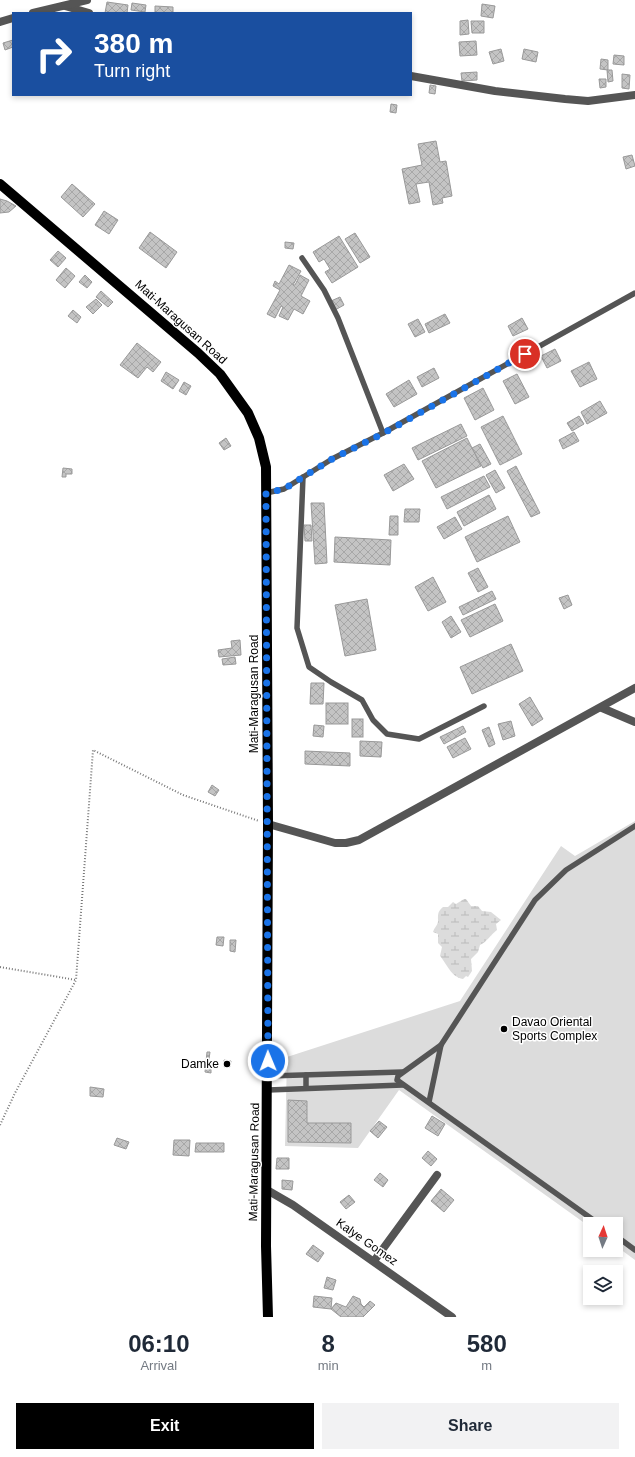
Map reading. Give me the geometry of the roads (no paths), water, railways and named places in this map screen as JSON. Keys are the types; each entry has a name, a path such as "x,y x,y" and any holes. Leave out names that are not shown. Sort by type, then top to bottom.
{"main road":[{"name":"Mati-Maragusan Road","path":"0,184 168,326 220,374 248,413 259,438 266,467 268,1317"}],"street":[{"path":"37,12 87,0"},
{"path":"62,6 85,12"},
{"path":"0,22 12,18"},
{"path":"412,76 495,91 565,99 588,101 635,96"},
{"path":"268,824 335,843 346,843 359,840 602,708 635,688"},
{"path":"602,708 635,722"},
{"path":"374,1261 437,1175"},
{"name":"Kalye Gomez","path":"267,1190 292,1205 374,1261 452,1317"}],"lane":[{"path":"302,258 324,290 338,318 384,433"},
{"path":"266,493 284,489 332,459 384,433 635,293"},
{"path":"303,477 297,628 309,667 362,700 373,720 387,734 419,739 484,706"},
{"path":"429,1102 441,1045 535,900 566,870 635,826"},
{"path":"441,1045 396,1078 589,1217"},
{"path":"268,1076 403,1072"},
{"path":"306,1075 306,1088"},
{"path":"268,1090 404,1085"},
{"path":"623,1241 635,1250"}],"place":[{"name":"Davao Oriental Sports Complex","path":"504,1029"},
{"name":"Damke","path":"227,1064"}]}
